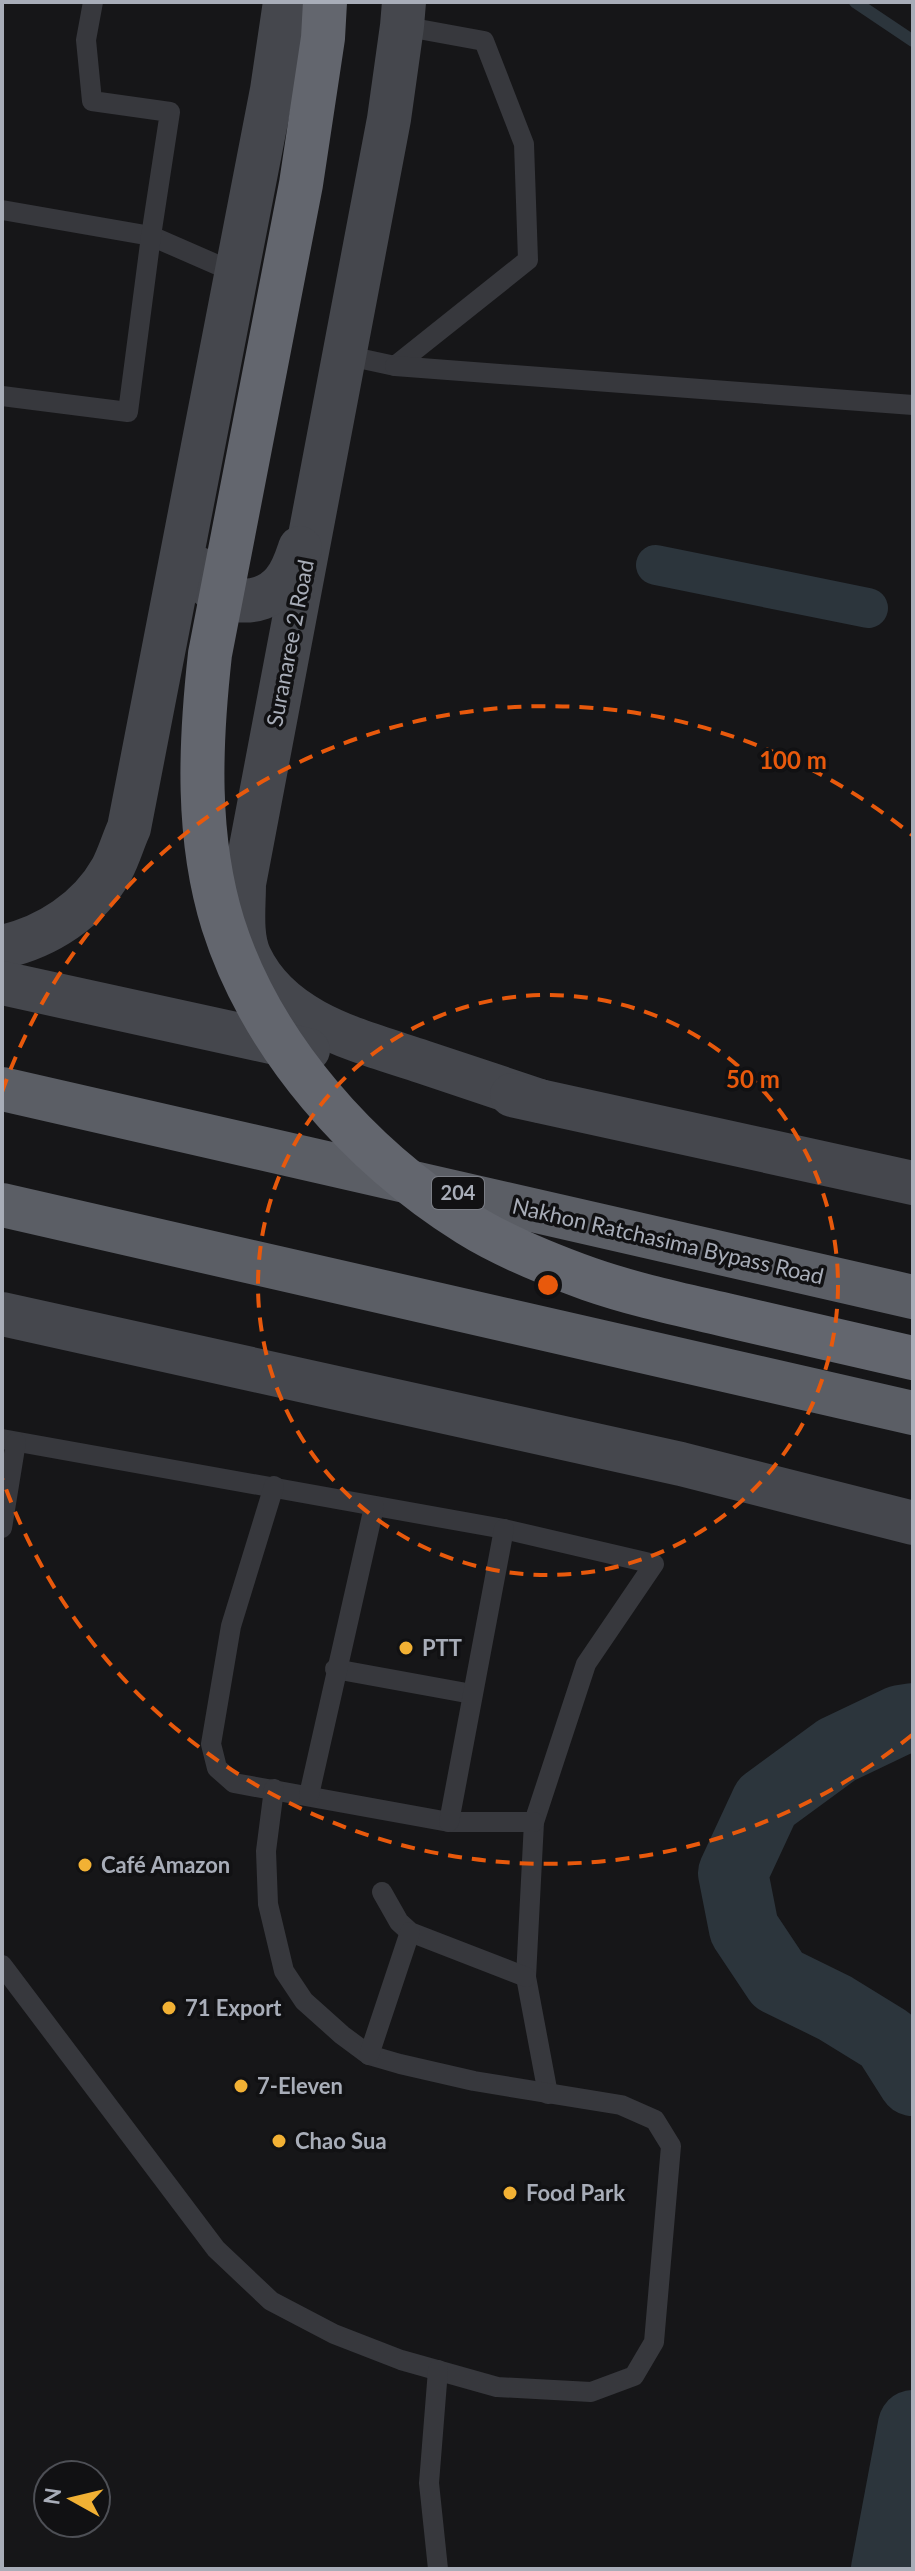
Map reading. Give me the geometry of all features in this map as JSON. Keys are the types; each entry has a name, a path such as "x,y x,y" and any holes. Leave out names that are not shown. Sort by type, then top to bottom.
{"highway":[{"path":"325,2 323,38 301,184 210,654 204,704 202,791 205,832 212,878 236,959 253,997 278,1037 344,1121 426,1196 470,1226 589,1279 660,1300 913,1358"},
{"name":"Nakhon Ratchasima Bypass Road","path":"2,1089 913,1297"},
{"path":"2,1205 913,1413"}],"main road":[{"path":"2,947 19,943 59,924 87,904 113,868 129,828 272,90 285,2"},
{"name":"Suranaree 2 Road","path":"403,14 389,119 244,884 248,953 262,979 280,997 337,1033 540,1101"},
{"path":"198,474 196,561 201,576 212,589 226,598 241,601 257,600 272,594 283,583 297,558 318,496"},
{"path":"2,983 913,1183"},
{"path":"2,1314 681,1464 913,1523"}],"lane":[{"path":"2,396 128,412 170,112 92,101 86,40 93,2"},
{"path":"395,366 528,260 524,144 484,41 403,14"},
{"path":"2,210 151,236 236,273"},
{"path":"344,355 395,366 913,405"},
{"path":"2,1528 9,1441 504,1529 654,1564 586,1664 534,1822 526,1977 548,2094"},
{"path":"274,1486 231,1626 211,1744 217,1768 234,1783 449,1822 534,1822"},
{"path":"309,1795 374,1507"},
{"path":"449,1822 504,1529"},
{"path":"335,1669 472,1694"},
{"path":"5,1977 216,2249 271,2301 334,2334 401,2360 497,2387 591,2392 634,2376 654,2342 671,2146 655,2120 621,2105 474,2081 369,2055 304,2001 284,1971 268,1904 266,1851 274,1789"},
{"path":"382,1892 399,1922 410,1932 526,1977"},
{"path":"369,2055 410,1932"},
{"path":"438,2370 429,2483 438,2569"}],"waterway":[{"path":"855,2 913,41"},
{"path":"656,565 868,608"},
{"path":"913,1718 900,1720 837,1750 766,1802 733,1873 744,1929 778,1980 835,2008 887,2040 913,2081"},
{"path":"886,2569 913,2425"}],"place":[{"name":"PTT","path":"406,1648"},
{"name":"Café Amazon","path":"85,1865"},
{"name":"71 Export","path":"169,2008"},
{"name":"7-Eleven","path":"241,2086"},
{"name":"Chao Sua","path":"279,2141"},
{"name":"Food Park","path":"510,2193"}]}
